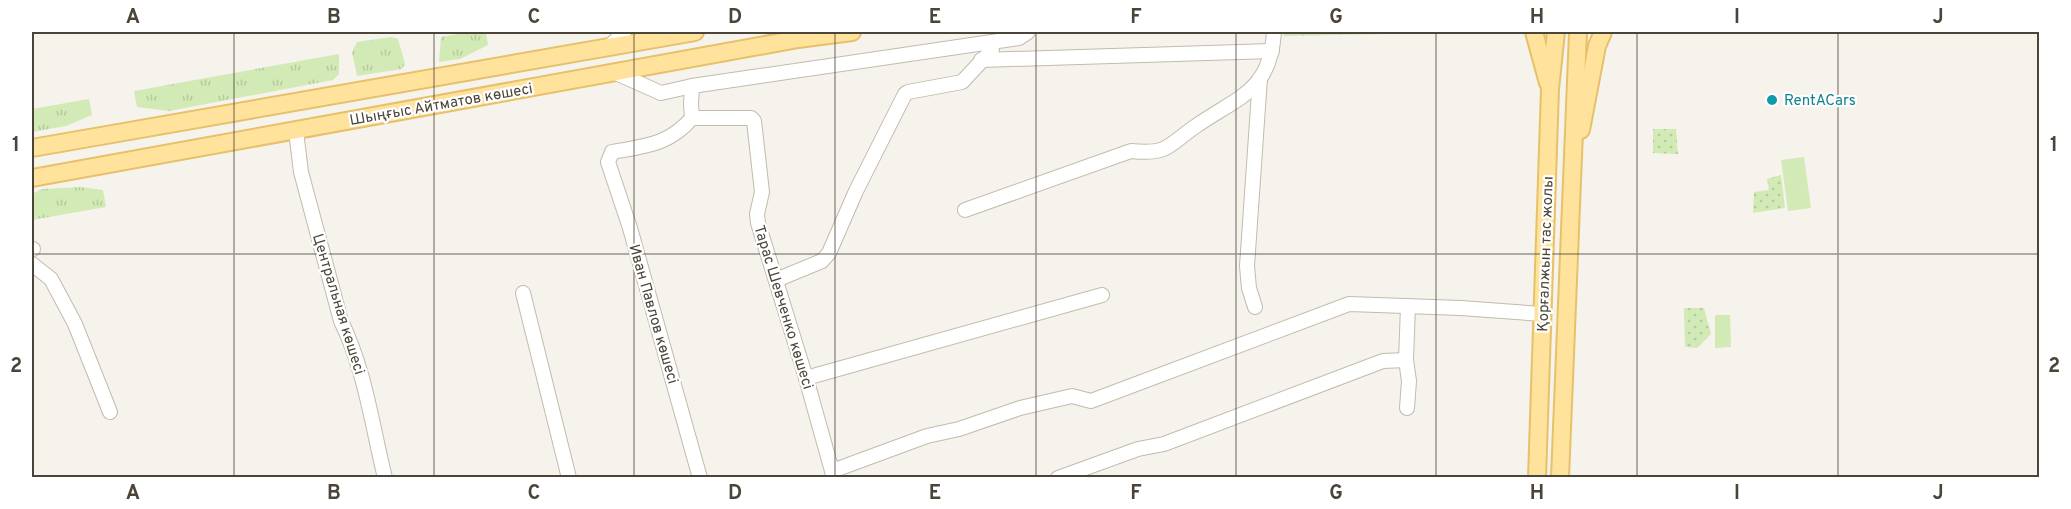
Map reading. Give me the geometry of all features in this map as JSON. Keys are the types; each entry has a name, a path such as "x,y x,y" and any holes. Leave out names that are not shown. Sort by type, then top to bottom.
{"main road":[{"name":"Шыңғыс Айтматов көшесі","path":"32,148 695,32"},
{"name":"Шыңғыс Айтматов көшесі","path":"32,178 798,39 852,32"},
{"path":"1534,32 1544,73 1551,90"},
{"name":"Қорғалжын тас жолы","path":"1537,477 1551,90 1556,32"},
{"name":"Қорғалжын тас жолы","path":"1560,477 1578,32"},
{"path":"1573,160 1587,110 1597,45 1603,32"}],"street":[{"path":"609,46 624,32"},
{"path":"616,72 661,93 692,86 1019,38 1028,32"},
{"path":"964,210 1131,151 1148,153 1162,151 1174,145 1195,126 1243,98 1260,78 1271,58 1274,32"},
{"path":"776,280 822,261 829,253 856,191 905,94 962,82 992,50"},
{"path":"981,60 1272,51"},
{"path":"1255,307 1249,288 1247,266 1260,78"},
{"path":"692,86 690,104 692,118"},
{"name":"Тарас Шевченко көшесі","path":"692,118 751,118 754,121 762,192 757,214 833,474"},
{"name":"Иван Павлов көшесі","path":"692,118 683,129 661,141 612,152 608,162 630,228 700,477"},
{"name":"Центральная көшесі","path":"296,131 301,172 341,321 352,343 359,367 384,477"},
{"path":"32,264 51,279 75,324 110,412"},
{"path":"523,293 569,477"},
{"path":"806,378 1102,296"},
{"path":"833,474 927,436 959,429 1020,408 1072,396 1091,401 1349,304 1542,314"},
{"path":"1407,408 1408,306"},
{"path":"1058,477 1138,449 1164,444 1383,361 1406,360"}],"green space":[{"path":"469,32 486,32 488,45 460,59 439,62 441,37"},
{"path":"1287,32 1493,32 1283,36"},
{"path":"391,37 398,39 405,64 402,69 357,76 352,52 357,42"},
{"path":"339,54 339,74 333,80 169,111 137,107 134,91"},
{"path":"89,99 92,115 66,126 32,132 32,109"},
{"path":"1653,129 1676,129 1678,154 1653,153"},
{"path":"1804,157 1811,208 1788,211 1781,160"},
{"path":"1781,175 1785,208 1753,213 1754,192 1769,190 1767,179"},
{"path":"81,187 103,190 106,207 32,220 32,194 42,189"},
{"path":"1684,308 1704,308 1711,334 1697,348 1685,347"},
{"path":"1715,315 1730,315 1731,347 1715,348"}],"place":[{"name":"RentACars","path":"1772,100"}]}
